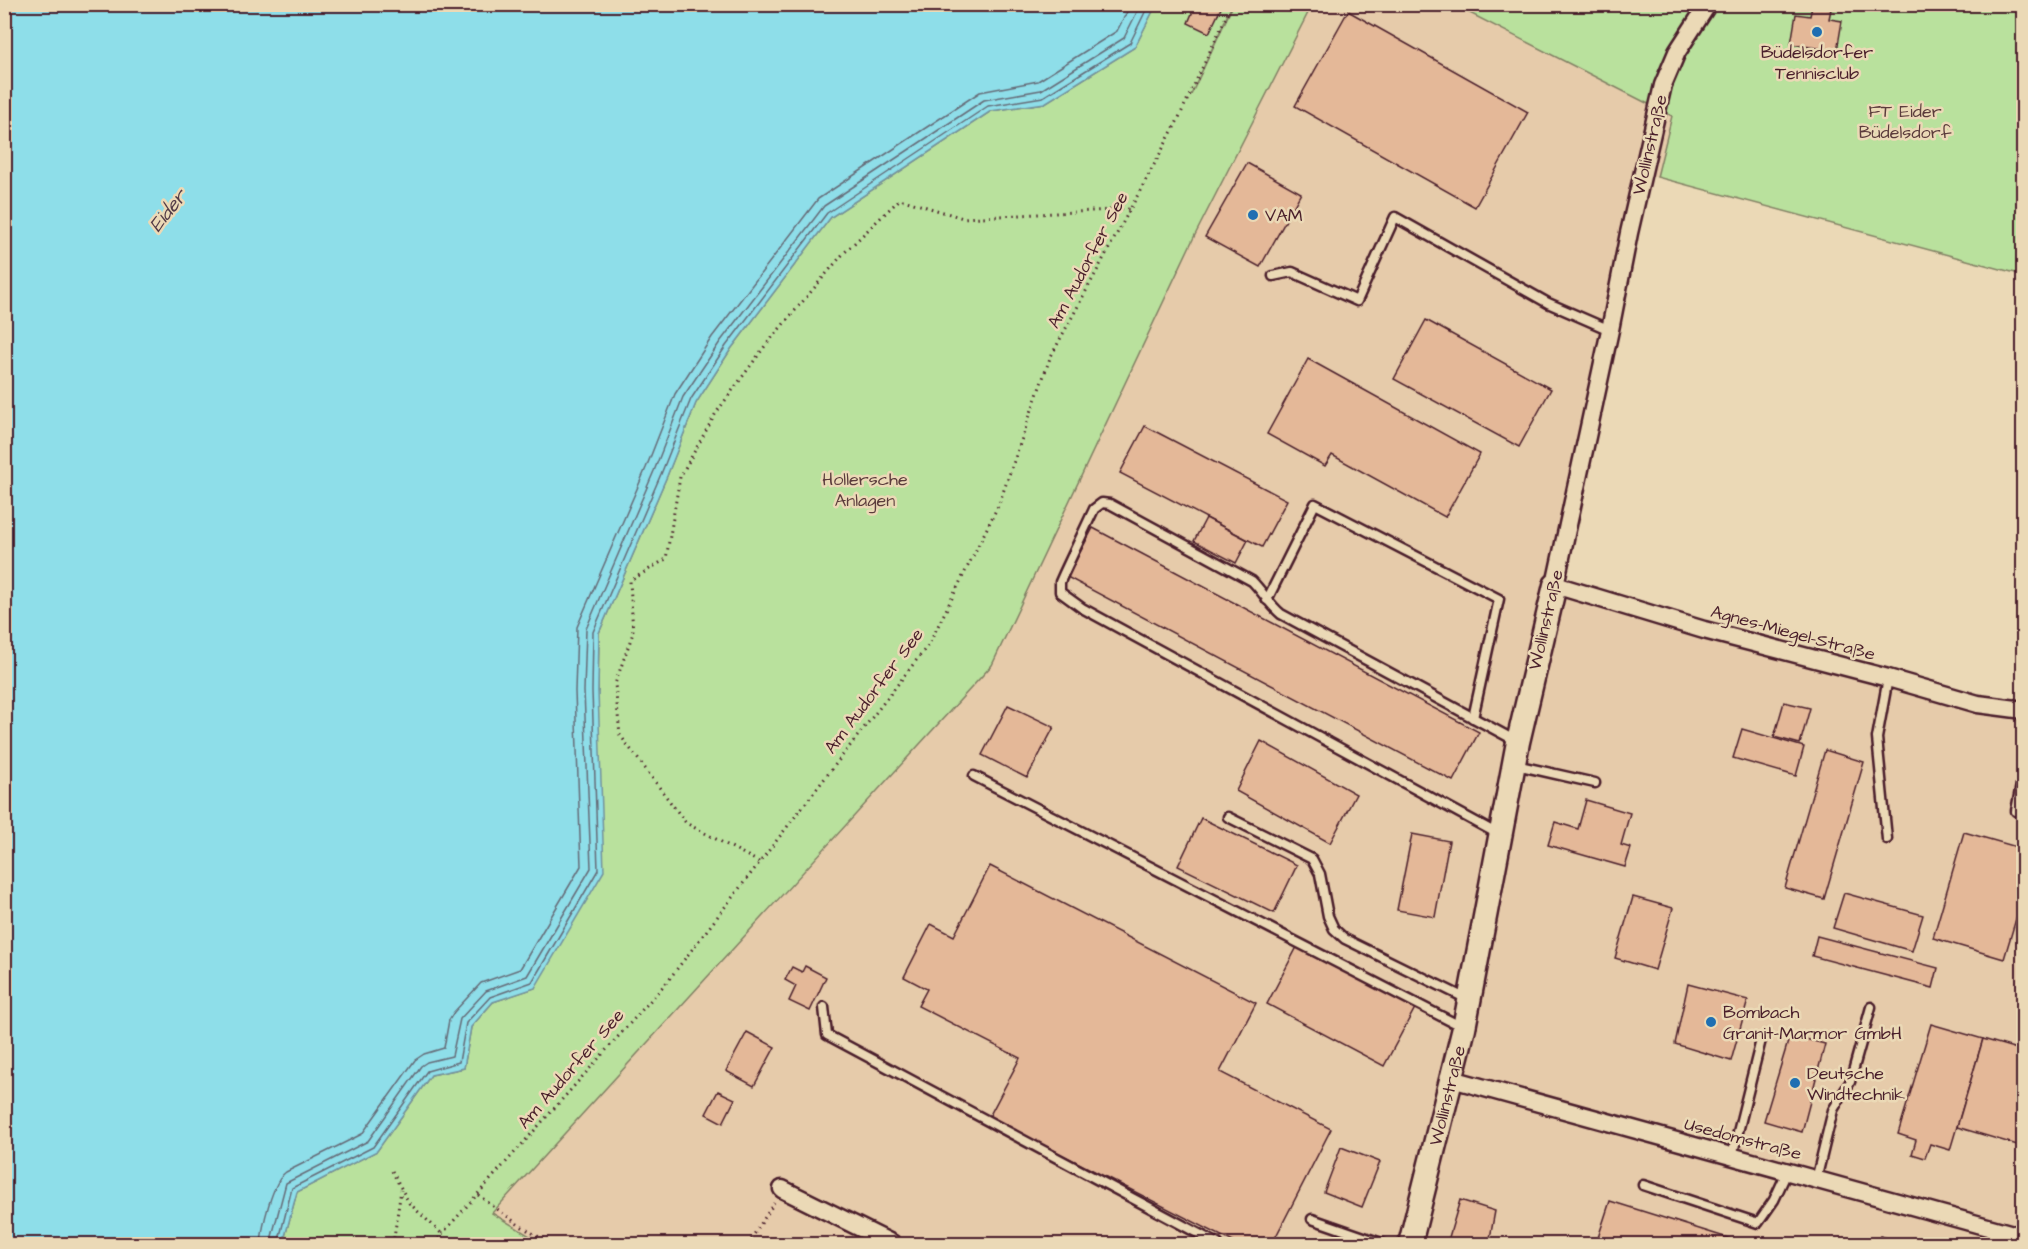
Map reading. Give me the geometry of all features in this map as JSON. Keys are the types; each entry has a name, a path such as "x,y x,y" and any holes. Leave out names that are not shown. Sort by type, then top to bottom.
{"street":[{"name":"Wollinstraße","path":"1410,1245 1464,1028 1518,742 1663,85 1677,52 1708,4"},
{"name":"Agnes-Miegel-Straße","path":"1554,585 1704,630 1978,704 2024,710"},
{"name":"Usedomstraße","path":"1452,1079 2024,1237"},
{"path":"782,1189 893,1245"}],"lane":[{"path":"1273,276 1292,272 1357,301 1395,217 1548,303 1610,330"},
{"path":"1501,836 1082,608 1060,592 1060,582 1094,509 1102,503 1110,504 1252,581 1269,605 1281,614 1518,742"},
{"path":"1267,600 1315,504 1499,599 1473,718"},
{"path":"1887,839 1877,738 1888,678"},
{"path":"1514,764 1594,783"},
{"path":"2016,811 2024,769"},
{"path":"974,776 1464,1028"},
{"path":"1228,817 1312,859 1320,874 1328,916 1334,929 1345,939 1469,1001"},
{"path":"824,1007 827,1035 1218,1245"},
{"path":"1816,1180 1833,1110 1850,1082 1871,1007"},
{"path":"1732,1156 1761,1040"},
{"path":"1643,1185 1758,1223 1774,1200 1787,1172"},
{"path":"1312,1219 1384,1245"}],"path":[{"name":"Am Audorfer See","path":"435,1245 442,1234 666,983 928,644 999,504 1050,358 1176,124 1232,4"},
{"path":"759,862 686,823 620,735 615,684 633,633 630,581 666,559 680,477 711,422 765,346 843,254 900,199 963,218 1130,209"},
{"path":"392,1171 408,1203 442,1234"},
{"path":"748,1245 782,1189"},
{"path":"393,1245 401,1190"},
{"path":"478,1195 551,1245"}],"shaded area":[{"path":"1312,5 1454,5 1672,116 1657,177 1646,174 1557,583 2023,708 2023,1244 543,1244 492,1213 992,665 1194,237"}],"green space":[{"name":"Hollersche Anlagen","path":"1156,5 1232,5 1191,95 1233,5 1312,5 1194,237 992,665 492,1213 543,1244 283,1244 297,1192 377,1151 431,1075 464,1068 471,1027 493,1002 535,988 598,691 599,633 696,403 731,349 831,217 991,111 1045,103 1135,47"},
{"name":"FT Eider Büdelsdorf","path":"1454,5 2023,5 2023,275 1657,177 1672,116"}],"water":[{"name":"Eider","path":"5,4 1156,5 1135,47 1045,103 991,111 831,217 731,349 696,403 599,633 598,691 604,871 535,988 493,1002 471,1027 464,1068 431,1075 377,1151 297,1192 283,1244 5,1244"}],"building":[{"path":"1196,4 1223,4 1209,33 1188,23"},
{"path":"1818,4 1835,4 1834,9 1817,7"},
{"name":"Büdelsdorfer Tennisclub","path":"1812,6 1831,9 1829,19 1842,21 1837,51 1791,44 1796,14 1810,16"},
{"path":"1348,11 1528,112 1475,207 1295,106"},
{"name":"VAM","path":"1247,163 1301,193 1260,267 1205,237"},
{"path":"1426,320 1551,389 1519,447 1394,379"},
{"path":"1308,359 1480,454 1445,517 1332,455 1325,466 1267,434"},
{"path":"1145,426 1287,500 1262,547 1120,473"},
{"path":"1206,518 1248,540 1236,563 1194,541"},
{"path":"1093,528 1479,732 1453,781 1067,577"},
{"path":"1784,702 1810,708 1800,744 1774,737"},
{"path":"1008,705 1054,727 1027,778 982,755"},
{"path":"1742,729 1804,747 1796,776 1733,758"},
{"path":"1261,741 1356,794 1330,843 1236,791"},
{"path":"1825,750 1864,762 1824,899 1785,888"},
{"path":"1586,800 1630,813 1621,845 1631,848 1625,867 1548,845 1555,822 1578,829"},
{"path":"1201,818 1297,865 1274,913 1178,866"},
{"path":"1964,832 2024,849 2024,892 2004,959 1933,938"},
{"path":"1412,834 1449,841 1435,917 1397,910"},
{"path":"990,866 1256,1003 1220,1072 1331,1129 1272,1244 1237,1244 989,1117 1020,1058 918,1006 927,989 904,977 931,924 954,936"},
{"path":"1844,893 1923,915 1912,951 1833,928"},
{"path":"1633,897 1673,908 1655,970 1615,958"},
{"path":"1817,936 1938,968 1933,988 1812,956"},
{"path":"1297,947 1415,1008 1384,1066 1267,1004"},
{"path":"805,966 826,977 810,1011 789,1001 796,986 785,980 792,967 802,972"},
{"name":"Bombach Granit-Marmor GmbH","path":"1688,984 1748,1000 1731,1061 1675,1044"},
{"path":"1931,1024 1983,1039 1950,1150 1930,1144 1925,1158 1912,1154 1916,1140 1898,1134"},
{"path":"747,1032 775,1047 754,1086 726,1071"},
{"name":"Deutsche Windtechnik","path":"1790,1035 1825,1044 1802,1132 1764,1121"},
{"path":"1983,1039 2024,1051 2024,1147 1957,1127"},
{"path":"718,1091 735,1099 723,1123 706,1114"},
{"path":"1341,1147 1380,1162 1362,1207 1324,1192"},
{"path":"1460,1200 1495,1211 1489,1244 1447,1244"},
{"path":"1610,1201 1747,1244 1596,1244"},
{"path":"1880,1236 1908,1244 1878,1244"}],"place":[{"name":"Büdelsdorfer Tennisclub","path":"1817,32"},
{"name":"VAM","path":"1253,215"},
{"name":"Bombach Granit-Marmor GmbH","path":"1711,1022"},
{"name":"Deutsche Windtechnik","path":"1795,1083"}]}
